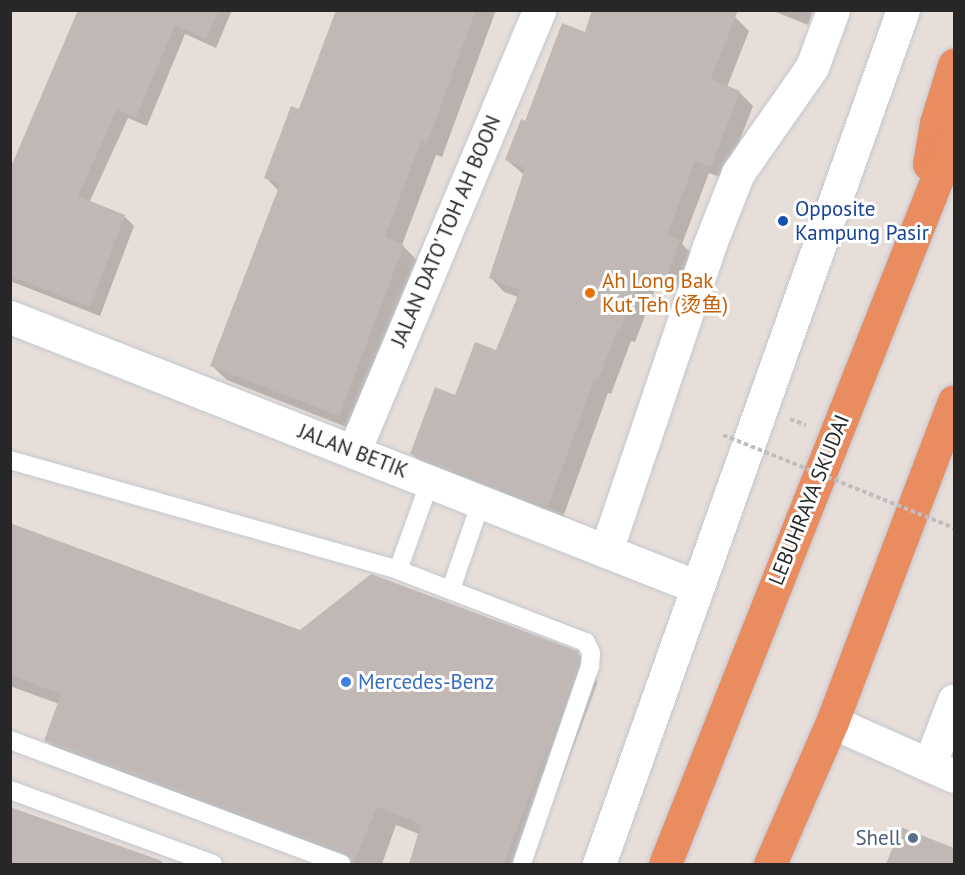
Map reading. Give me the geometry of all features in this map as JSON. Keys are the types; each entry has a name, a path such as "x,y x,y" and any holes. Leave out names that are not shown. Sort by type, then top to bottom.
{"highway":[{"path":"917,228 936,123 954,65"},
{"name":"LEBUHRAYA SKUDAI","path":"665,864 954,136"},
{"path":"770,864 832,722 954,401"}],"street":[{"name":"JALAN DATO' TOH AH BOON","path":"354,451 539,10"},
{"path":"606,551 708,249 738,173 812,67 833,10"},
{"path":"599,864 695,586 903,10"},
{"name":"JALAN BETIK","path":"10,317 695,586"},
{"path":"832,722 942,769 954,700"}],"lane":[{"path":"10,460 398,570 576,635 586,642 591,653 522,864"},
{"path":"398,570 430,481"},
{"path":"451,589 481,502"},
{"path":"10,740 342,864"},
{"path":"10,790 213,864"}],"path":[{"path":"723,435 954,528"}],"building":[{"path":"78,10 219,10 206,39 175,25 136,117 117,109 78,196 125,215 90,307 10,276 10,169"},
{"path":"336,10 476,10 427,143 421,141 385,237 404,245 339,416 210,366 280,184 264,178 291,106 299,109"},
{"path":"592,10 738,10 711,79 740,91 711,167 695,161 667,235 680,240 665,280 643,271 598,381 594,380 548,507 410,454 435,387 455,395 475,342 496,350 520,290 489,278 525,168 505,160 521,119 525,121 562,23 585,32"},
{"path":"10,523 300,630 371,574 578,651 579,664 504,864 409,864 421,824 377,807 353,864 346,853 44,741 61,694 10,675"},
{"path":"10,807 162,861 161,864 10,864"},
{"name":"Shell","path":"901,827 954,848 954,864 886,864"}],"place":[{"name":"Opposite Kampung Pasir","path":"783,221"},
{"name":"Ah Long Bak Kut Teh (烫鱼)","path":"590,293"},
{"name":"Mercedes-Benz","path":"346,682"},
{"name":"Shell","path":"913,838"}]}
